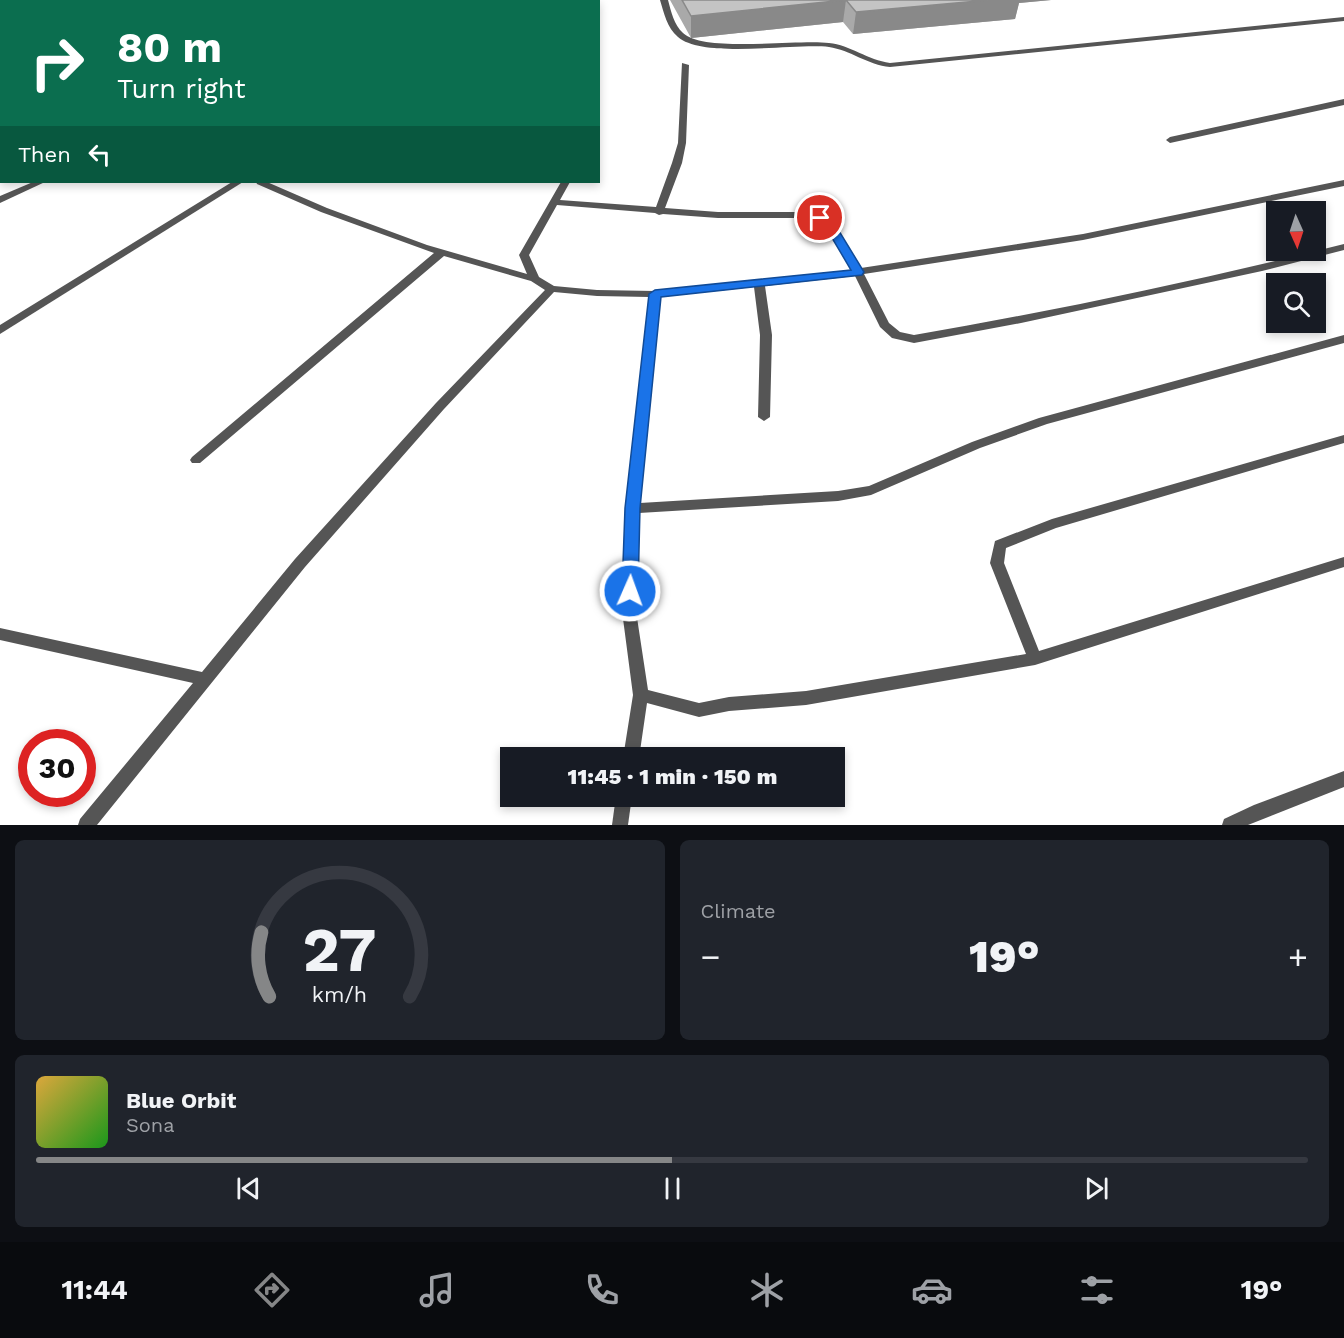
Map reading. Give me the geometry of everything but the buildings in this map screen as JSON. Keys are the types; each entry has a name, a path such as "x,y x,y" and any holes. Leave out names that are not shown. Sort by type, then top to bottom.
{"street":[{"path":"664,0 667,13 680,36 686,40 722,45 829,45 844,48 874,63 890,65 1344,19"},
{"path":"659,212 682,143 685,65"},
{"path":"1170,140 1344,102"},
{"path":"0,200 38,183"},
{"path":"0,330 236,183"},
{"path":"262,183 324,210 441,253 535,279 551,289 655,294 858,272 1083,237 1344,183"},
{"path":"535,279 524,255 564,183"},
{"path":"554,202 659,212 807,215 820,218 829,224 858,272 884,325 896,335 914,339 1021,320 1262,268 1344,247"},
{"path":"196,460 441,253"},
{"path":"759,283 766,335 764,417"},
{"path":"86,825 308,554 440,406 551,289"},
{"path":"633,747 641,695 629,611 633,508 655,294"},
{"path":"633,508 838,496 871,490 976,445 1043,421 1344,339"},
{"path":"1035,659 997,563 1000,545 1052,524 1344,439"},
{"path":"641,695 699,710 729,704 806,698 1035,659 1344,562"},
{"path":"0,634 206,679"},
{"path":"1230,825 1344,779"},
{"path":"620,825 622,807"}],"route":[{"path":"630,591 633,508 655,294 858,272 829,224 820,218"}]}
